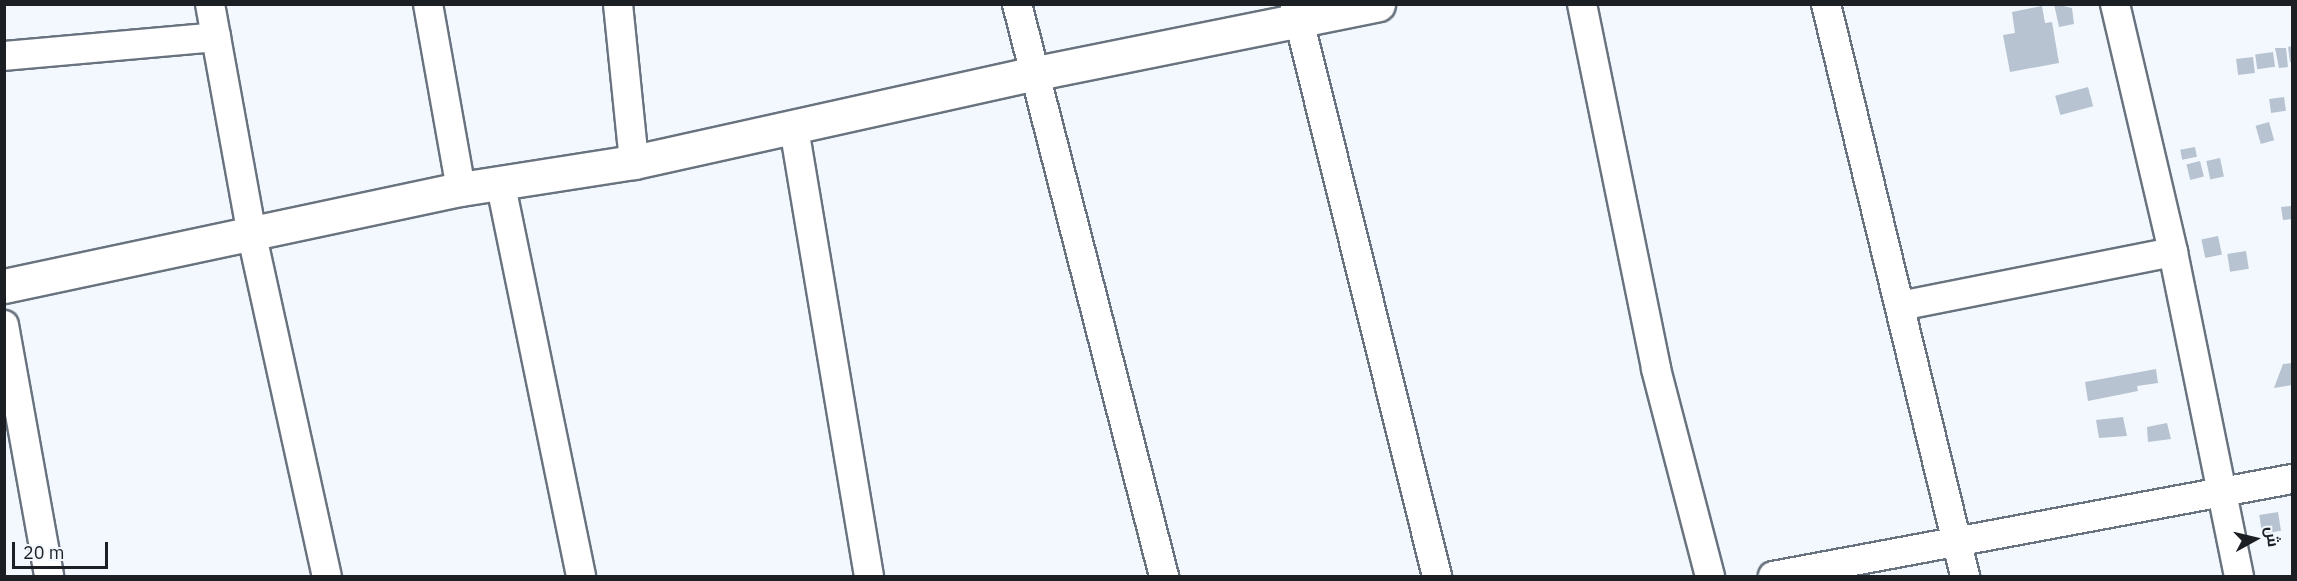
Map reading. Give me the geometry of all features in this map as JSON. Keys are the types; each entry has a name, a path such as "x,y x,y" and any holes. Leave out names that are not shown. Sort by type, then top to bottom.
{"main road":[{"path":"4,286 252,236 460,189 501,186 634,162 1298,14 1378,4"}],"street":[{"path":"210,4 252,236 327,576"},
{"path":"428,4 460,189"},
{"path":"618,4 634,162"},
{"path":"1017,4 1032,74 1164,576"},
{"path":"1582,4 1656,369 1710,576"},
{"path":"1826,4 1965,576"},
{"path":"2115,4 2173,252 2220,492 2240,576"},
{"path":"1298,14 1437,576"},
{"path":"4,56 216,37"},
{"path":"794,128 869,576"},
{"path":"501,186 581,576"},
{"path":"1900,306 2173,252"},
{"path":"4,325 50,576"},
{"path":"1773,576 1956,544 2292,479"}],"building":[{"path":"2054,4 2072,8 2074,24 2059,27"},
{"path":"2042,6 2045,23 2052,22 2059,63 2010,72 2003,35 2015,33 2012,12"},
{"path":"2292,46 2292,62 2290,62 2288,47"},
{"path":"2275,48 2286,48 2288,67 2279,68"},
{"path":"2273,52 2275,67 2257,69 2255,55"},
{"path":"2253,57 2255,73 2238,75 2236,59"},
{"path":"2088,87 2093,106 2060,115 2055,96"},
{"path":"2284,97 2286,111 2271,113 2269,99"},
{"path":"2269,122 2274,140 2261,144 2256,126"},
{"path":"2195,147 2197,157 2182,160 2180,150"},
{"path":"2220,158 2224,177 2210,179 2206,161"},
{"path":"2200,161 2204,177 2190,180 2186,164"},
{"path":"2292,206 2292,219 2283,220 2281,207"},
{"path":"2218,236 2222,255 2205,258 2201,240"},
{"path":"2246,251 2249,269 2230,272 2227,254"},
{"path":"2292,363 2292,385 2274,388 2283,364"},
{"path":"2156,369 2158,383 2137,386 2138,391 2088,401 2085,382"},
{"path":"2123,417 2127,436 2099,438 2096,420"},
{"path":"2167,423 2171,439 2148,442 2147,427"},
{"path":"2278,512 2281,531 2262,534 2259,515"}]}
